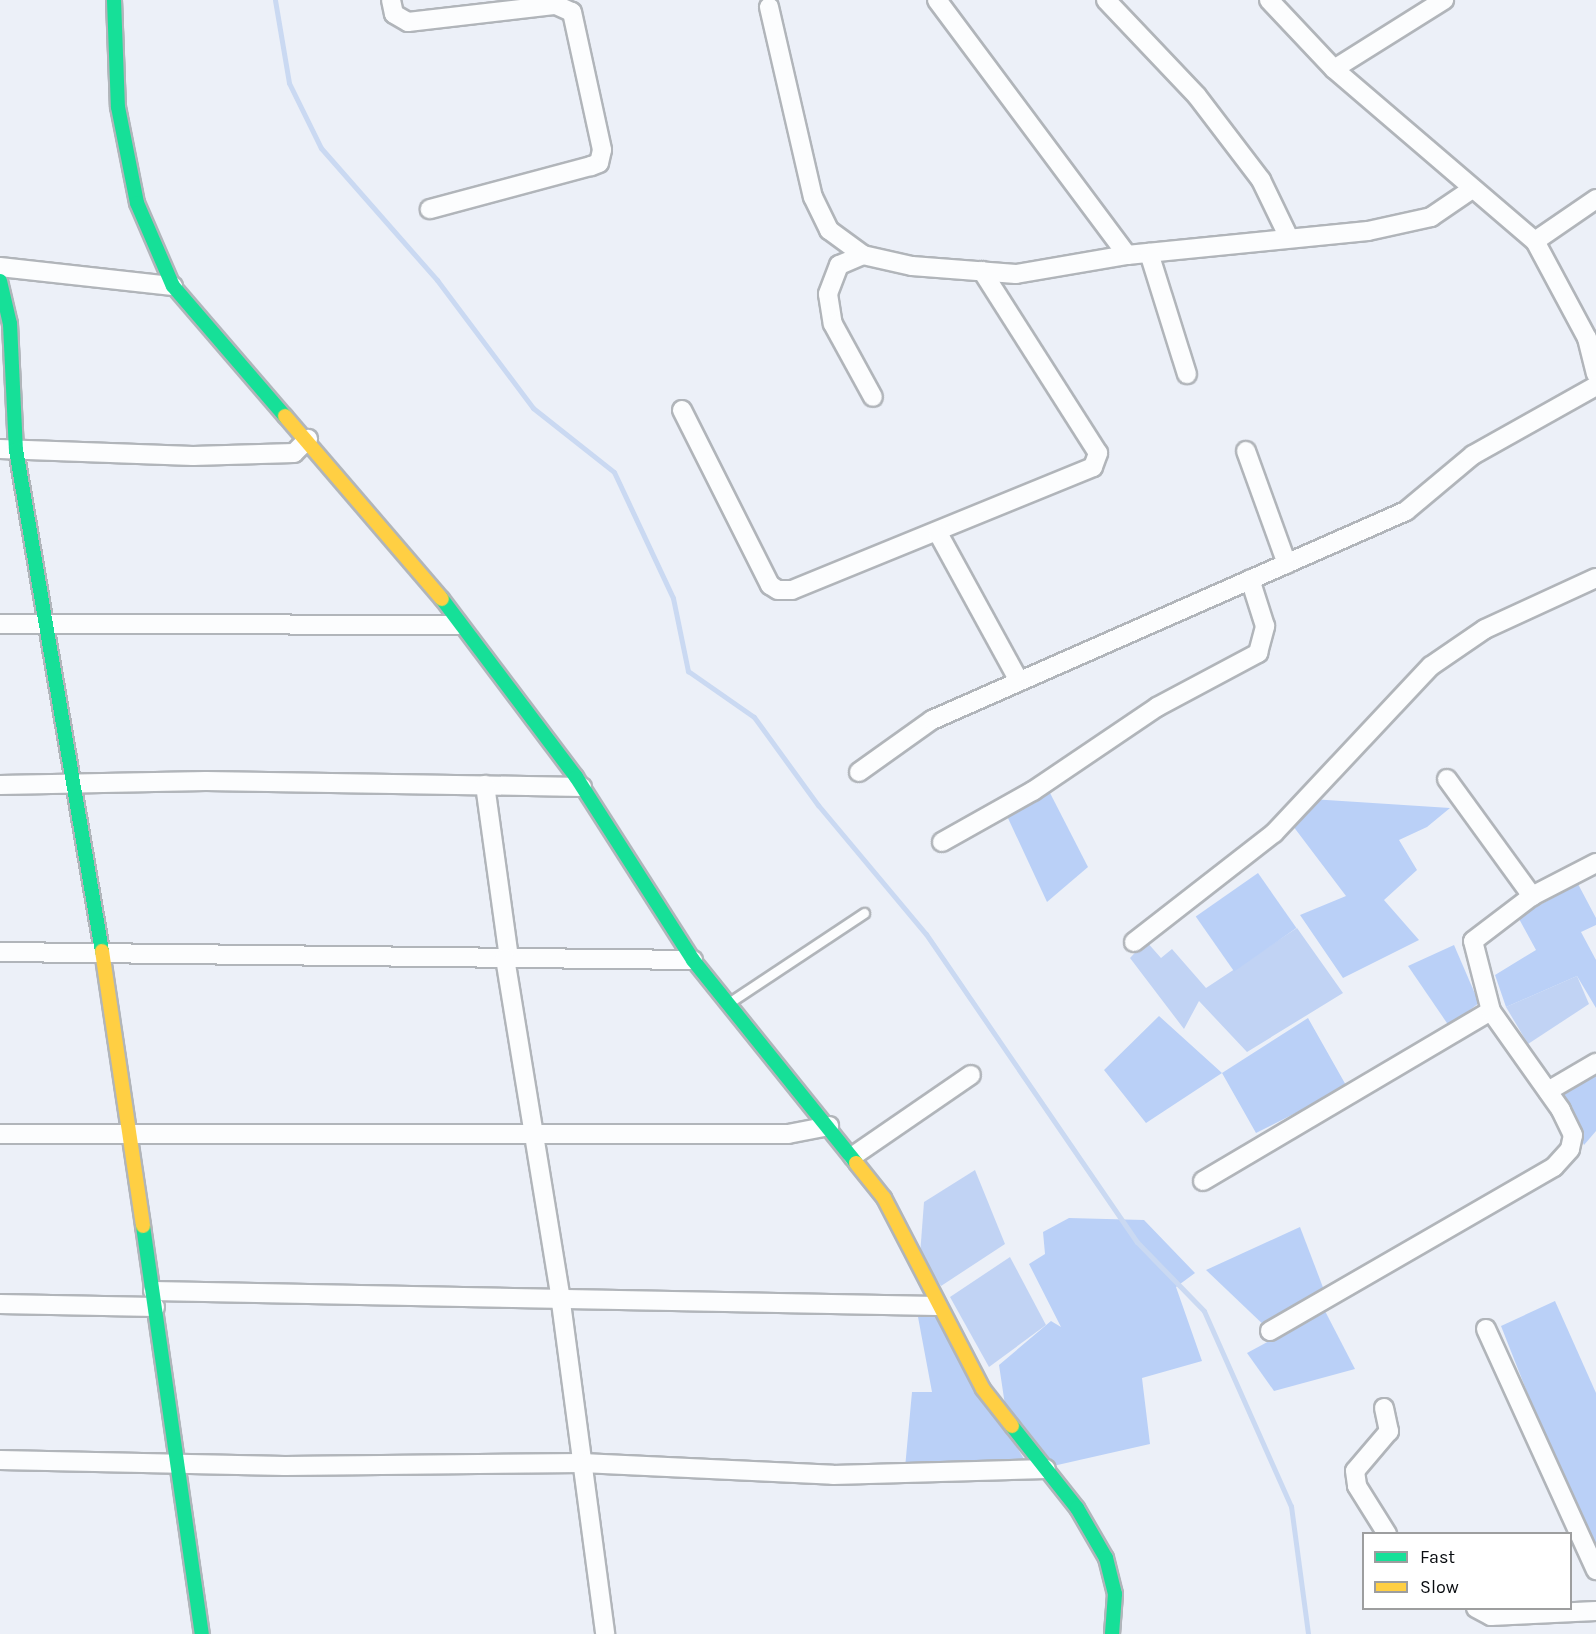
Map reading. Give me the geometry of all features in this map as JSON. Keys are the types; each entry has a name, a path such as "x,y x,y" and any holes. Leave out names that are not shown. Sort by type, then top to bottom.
{"street":[{"path":"114,0 118,107 136,203 173,286 308,439 429,582 458,625 582,787 693,960 884,1197 938,1306 983,1389 1046,1469 1106,1558 1115,1594 1112,1634"},
{"path":"391,0 394,15 408,22 556,5 572,12 602,150 599,163 591,166 430,209"},
{"path":"937,0 1127,255"},
{"path":"1106,0 1197,96 1247,161 1289,238"},
{"path":"1269,0 1334,69 1535,241 1587,338 1596,374"},
{"path":"1334,69 1444,0"},
{"path":"769,8 813,197 829,230 863,255 1016,274 1127,255 1289,238 1431,217 1472,189"},
{"path":"1535,241 1594,198"},
{"path":"1149,253 1187,374"},
{"path":"863,255 839,266 828,294 833,324 873,397"},
{"path":"0,267 173,286"},
{"path":"682,410 770,585 778,590 792,590 938,533 1093,467 1098,453 982,271"},
{"path":"0,281 10,324 8,449 47,624 103,954 202,1634"},
{"path":"859,772 932,720 1406,511 1473,455 1596,387"},
{"path":"8,449 204,456 294,453 308,439"},
{"path":"1246,452 1287,564"},
{"path":"938,533 1019,681"},
{"path":"1134,942 1274,832 1431,666 1485,629 1596,578"},
{"path":"942,842 1033,791 1157,707 1258,653 1265,626 1250,579"},
{"path":"0,624 458,625"},
{"path":"1447,779 1532,896"},
{"path":"0,785 75,783 582,787"},
{"path":"485,786 507,958 560,1295 605,1634"},
{"path":"1270,1331 1554,1167 1570,1149 1574,1136 1548,1091 1491,1011 1473,941 1532,896 1596,863"},
{"path":"0,952 693,960"},
{"path":"1203,1181 1491,1011"},
{"path":"1548,1091 1596,1063"},
{"path":"853,1156 971,1075"},
{"path":"0,1134 534,1132 788,1134 829,1126"},
{"path":"0,1304 154,1299 560,1295 938,1306"},
{"path":"1486,1329 1596,1570"},
{"path":"1383,1408 1389,1431 1355,1471 1357,1486 1387,1532"},
{"path":"0,1460 177,1461 285,1466 582,1463 833,1475 1046,1469"},
{"path":"1480,1610 1491,1616 1596,1611"}],"lane":[{"path":"728,1003 864,913"}],"shaded area":[{"path":"1049,791 1088,867 1047,902 1007,816"},
{"path":"1311,799 1450,808 1427,827 1399,840 1417,870 1384,900 1419,940 1343,978 1300,915 1346,896 1293,826"},
{"path":"1258,873 1296,928 1234,971 1196,917"},
{"path":"1578,884 1596,918 1596,925 1581,932 1596,960 1596,1008 1577,976 1506,1007 1495,975 1536,950 1518,917"},
{"path":"1297,928 1343,993 1247,1052 1199,1001 1184,1029 1130,958 1146,941 1161,958 1172,949 1206,988"},
{"path":"1454,945 1479,1003 1449,1026 1408,966"},
{"path":"1577,976 1589,1004 1528,1044 1506,1007"},
{"path":"1159,1016 1222,1073 1146,1123 1104,1070"},
{"path":"1308,1018 1347,1087 1256,1133 1222,1073"},
{"path":"1596,1075 1596,1131 1584,1145 1561,1096"},
{"path":"975,1170 1005,1244 941,1286 920,1255 924,1202"},
{"path":"1069,1218 1144,1220 1195,1273 1176,1287 1202,1361 1142,1378 1150,1444 1053,1466 1005,1405 999,1365 1051,1321 1061,1327 1029,1264 1045,1254 1043,1232"},
{"path":"1300,1227 1324,1290 1270,1331 1206,1270"},
{"path":"1010,1257 1046,1325 989,1367 950,1297"},
{"path":"1555,1301 1596,1393 1596,1567 1501,1326"},
{"path":"1325,1311 1355,1369 1274,1391 1247,1353"},
{"path":"936,1314 1024,1459 905,1468 912,1392 932,1392 918,1317"}],"waterway":[{"path":"275,0 289,83 321,148 437,280 533,408 614,472 673,598 688,671 754,717 818,805 926,934 1137,1242 1204,1311 1291,1506 1308,1634"}],"traffic: fast":[{"path":"114,0 118,107 137,203 173,286 285,416"},
{"path":"0,281 10,324 16,450 102,951"},
{"path":"442,599 576,777 693,960 856,1163"},
{"path":"143,1226 202,1634"},
{"path":"1012,1426 1077,1508 1106,1558 1115,1594 1112,1634"}],"traffic: slow":[{"path":"285,416 442,599"},
{"path":"102,951 143,1226"},
{"path":"856,1163 884,1198 983,1389 1012,1426"}]}
